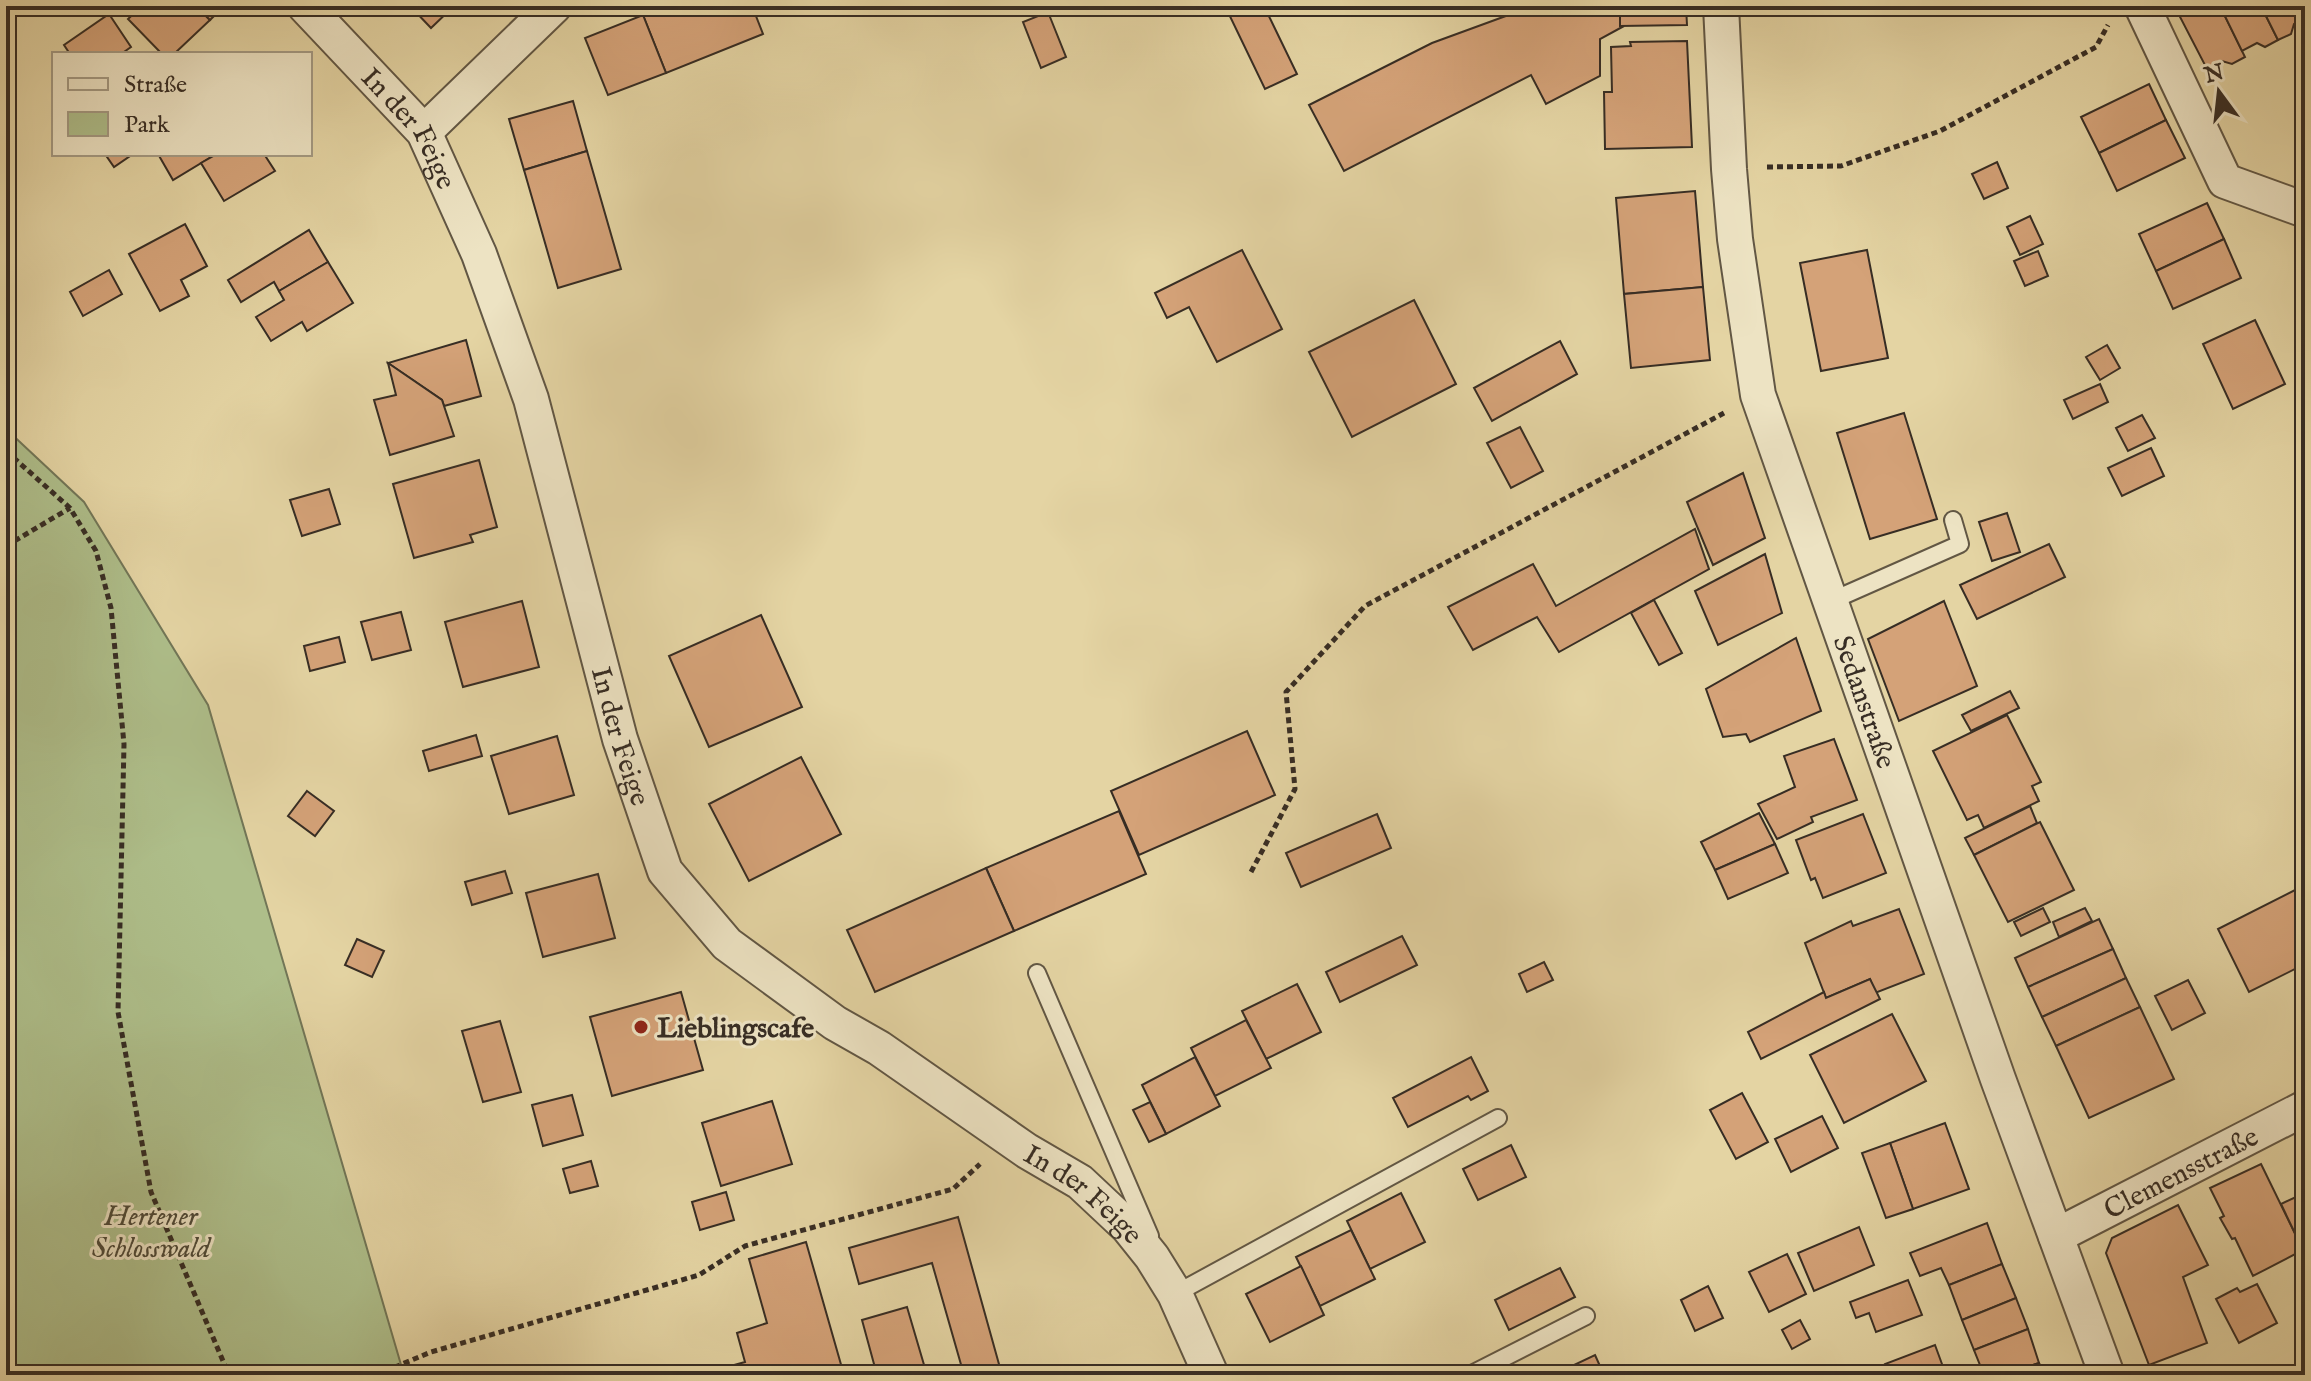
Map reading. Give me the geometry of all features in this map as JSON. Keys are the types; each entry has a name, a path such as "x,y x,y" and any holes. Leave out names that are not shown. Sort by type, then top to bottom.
{"street":[{"name":"In der Feige","path":"305,6 424,132 479,254 531,399 620,739 665,871 727,944 835,1023 879,1048 1008,1139 1080,1182 1144,1247 1175,1294 1211,1375"},
{"path":"424,132 554,6"},
{"name":"Sedanstraße","path":"1721,6 1735,239 1758,395 1998,1079 2107,1375"},
{"path":"2142,6 2225,181 2305,210"},
{"name":"Clemensstraße","path":"2056,1236 2305,1108"}],"lane":[{"path":"1831,601 1960,544 1953,520"},
{"name":"In der Feige","path":"1037,973 1175,1294"},
{"path":"1175,1294 1498,1118"},
{"path":"1470,1375 1586,1316"}],"path":[{"path":"1729,169 1841,166 1940,131 2096,47 2111,20"},
{"path":"1251,872 1295,789 1286,692 1365,606 1758,395"},
{"path":"6,451 70,508 96,551 111,608 124,744 118,1012 151,1192 229,1375"},
{"path":"6,546 70,508"},
{"path":"376,1375 431,1352 699,1275 745,1246 953,1189 1008,1139"}],"green space":[{"name":"Hertener Schlosswald","path":"6,429 84,502 208,705 404,1375 6,1375"}],"building":[{"path":"142,6 196,6 210,20 176,52 160,52 128,19"},
{"path":"196,6 224,6 210,20"},
{"path":"410,6 454,6 431,28"},
{"path":"666,6 752,6 763,34 666,73 643,15"},
{"path":"1225,6 1264,6 1297,74 1265,89"},
{"path":"1533,6 1620,6 1620,26 1624,26 1600,39 1600,76 1546,104 1531,75 1344,171 1309,105 1432,43"},
{"path":"1620,6 1686,6 1687,25 1620,26"},
{"path":"2195,6 2220,6 2245,57 2232,64 2222,61 2207,69 2179,15"},
{"path":"2220,6 2261,6 2278,40 2265,47 2257,43 2242,51"},
{"path":"2261,6 2303,6 2305,19 2294,24 2291,34 2278,40"},
{"path":"1048,12 1066,57 1041,68 1023,22"},
{"path":"109,14 131,47 124,52 69,52 64,45"},
{"path":"643,15 666,73 608,95 585,38"},
{"path":"1687,41 1692,147 1605,149 1604,92 1612,92 1611,47 1631,46 1630,42"},
{"path":"2149,84 2166,120 2099,153 2081,117"},
{"path":"573,101 587,151 524,170 509,119"},
{"path":"2166,120 2185,158 2117,191 2099,153"},
{"path":"587,151 621,269 558,288 524,170"},
{"path":"106,156 130,156 114,167"},
{"path":"159,156 213,156 173,180"},
{"path":"213,156 265,156 275,171 224,201 201,163"},
{"path":"1997,162 2008,188 1984,199 1972,174"},
{"path":"1695,191 1703,287 1624,294 1616,198"},
{"path":"2207,203 2224,239 2156,271 2139,234"},
{"path":"2030,216 2043,244 2020,255 2007,227"},
{"path":"185,224 207,266 181,280 189,296 160,311 129,254"},
{"path":"309,230 328,262 279,291 274,282 241,302 228,280"},
{"path":"2224,239 2241,278 2173,309 2156,271"},
{"path":"1242,250 1282,329 1217,362 1189,307 1167,318 1155,293"},
{"path":"1867,250 1888,358 1821,371 1800,263"},
{"path":"2038,251 2048,276 2025,286 2014,261"},
{"path":"328,262 353,303 307,331 302,322 271,341 256,317 284,300 279,291"},
{"path":"109,270 122,294 83,316 70,292"},
{"path":"1703,287 1710,360 1631,368 1624,294"},
{"path":"1414,300 1456,384 1352,437 1309,352"},
{"path":"2255,320 2285,384 2233,409 2203,344"},
{"path":"466,340 481,396 444,406 442,400 388,363"},
{"path":"1560,341 1577,374 1492,421 1474,388"},
{"path":"2107,345 2120,368 2100,380 2086,357"},
{"path":"388,363 442,400 454,436 390,455 374,400 396,395"},
{"path":"2100,384 2108,402 2073,419 2064,400"},
{"path":"1904,413 1937,519 1870,539 1837,433"},
{"path":"2142,415 2155,438 2128,451 2116,428"},
{"path":"1520,427 1543,471 1511,488 1487,443"},
{"path":"2151,448 2164,476 2122,496 2108,468"},
{"path":"479,460 497,527 470,535 473,542 414,558 393,484"},
{"path":"1743,473 1765,538 1713,565 1687,502"},
{"path":"329,489 340,524 302,536 290,500"},
{"path":"2007,513 2020,552 1992,561 1979,522"},
{"path":"1695,529 1709,569 1559,652 1537,617 1473,650 1448,607 1533,564 1556,606"},
{"path":"2049,544 2065,577 1977,619 1960,585"},
{"path":"1765,554 1782,613 1718,645 1695,591"},
{"path":"1654,600 1682,653 1659,665 1631,613"},
{"path":"522,601 539,667 463,687 445,622"},
{"path":"1944,601 1977,686 1899,721 1868,639"},
{"path":"401,612 411,650 372,660 361,622"},
{"path":"761,615 802,707 709,747 669,656"},
{"path":"339,637 345,662 310,671 304,646"},
{"path":"1796,638 1821,711 1750,742 1746,734 1723,737 1706,689"},
{"path":"2010,691 2019,708 1971,731 1962,715"},
{"path":"2007,715 2041,782 2032,786 2039,801 1984,828 1978,815 1967,820 1933,751"},
{"path":"1247,731 1275,795 1139,855 1111,791"},
{"path":"476,735 482,756 429,771 423,751"},
{"path":"557,736 574,795 509,814 491,756"},
{"path":"1834,739 1857,800 1811,817 1813,822 1777,839 1758,804 1795,787 1784,756"},
{"path":"801,757 841,834 749,881 709,804"},
{"path":"307,791 334,811 315,836 288,816"},
{"path":"2030,806 2037,823 1974,855 1965,838"},
{"path":"1119,811 1146,874 1014,931 986,868"},
{"path":"1759,813 1775,844 1715,870 1701,842"},
{"path":"1377,814 1391,848 1301,887 1286,853"},
{"path":"1863,814 1886,873 1823,898 1815,878 1811,880 1796,840"},
{"path":"2040,822 2074,890 2008,922 1974,855"},
{"path":"1775,844 1788,873 1728,899 1715,870"},
{"path":"986,868 1014,931 875,992 847,930"},
{"path":"505,871 512,893 472,905 465,882"},
{"path":"598,874 615,938 543,957 526,893"},
{"path":"2305,885 2305,964 2249,992 2218,929"},
{"path":"2043,908 2050,922 2021,936 2014,922"},
{"path":"2085,908 2092,921 2059,937 2053,922"},
{"path":"1899,909 1924,974 1875,993 1870,979 1826,998 1805,943 1851,921 1853,926"},
{"path":"2099,919 2113,949 2028,987 2015,958"},
{"path":"1402,936 1417,965 1340,1002 1326,972"},
{"path":"357,939 384,951 372,977 345,965"},
{"path":"2113,949 2126,978 2042,1017 2028,987"},
{"path":"1544,962 1553,980 1527,992 1519,974"},
{"path":"2126,978 2140,1007 2056,1046 2042,1017"},
{"path":"1870,979 1880,999 1761,1059 1748,1032 1824,992 1826,998"},
{"path":"2188,980 2205,1013 2172,1030 2155,996"},
{"path":"1297,984 1321,1032 1266,1059 1242,1011"},
{"path":"681,992 703,1070 612,1096 590,1017"},
{"path":"2140,1007 2174,1079 2089,1118 2056,1046"},
{"path":"1892,1014 1926,1081 1844,1123 1810,1055"},
{"path":"1246,1020 1271,1068 1215,1096 1191,1048"},
{"path":"500,1021 521,1092 483,1102 462,1031"},
{"path":"1195,1057 1220,1106 1166,1134 1142,1085"},
{"path":"1471,1057 1488,1091 1471,1100 1468,1096 1408,1127 1393,1098"},
{"path":"1742,1093 1768,1142 1736,1159 1710,1110"},
{"path":"572,1095 583,1135 543,1146 532,1105"},
{"path":"772,1101 792,1164 721,1186 702,1123"},
{"path":"1150,1102 1166,1134 1149,1142 1133,1110"},
{"path":"1822,1116 1838,1148 1791,1172 1775,1139"},
{"path":"1945,1123 1969,1189 1913,1209 1890,1143"},
{"path":"1890,1143 1913,1209 1886,1218 1862,1153"},
{"path":"1511,1145 1526,1177 1478,1200 1463,1169"},
{"path":"591,1161 598,1186 570,1193 563,1169"},
{"path":"2261,1164 2303,1250 2253,1276 2235,1238 2232,1239 2220,1218 2224,1216 2210,1188"},
{"path":"726,1192 734,1220 700,1230 692,1202"},
{"path":"1401,1193 1425,1242 1370,1269 1347,1221"},
{"path":"2298,1196 2305,1210 2303,1250 2281,1204"},
{"path":"2178,1205 2208,1265 2183,1277 2207,1343 2149,1365 2106,1253 2112,1238"},
{"path":"958,1217 1002,1375 964,1375 932,1263 859,1284 849,1248"},
{"path":"1987,1223 2002,1264 1949,1285 1941,1268 1920,1276 1910,1253"},
{"path":"1859,1227 1874,1265 1814,1291 1798,1253"},
{"path":"1351,1230 1375,1279 1320,1306 1296,1257"},
{"path":"806,1242 844,1375 698,1375 745,1362 737,1333 767,1323 749,1259"},
{"path":"1787,1254 1806,1294 1769,1312 1749,1272"},
{"path":"2002,1264 2016,1298 1962,1320 1949,1285"},
{"path":"1301,1266 1324,1315 1270,1342 1246,1294"},
{"path":"1560,1268 1575,1297 1509,1330 1495,1300"},
{"path":"1908,1280 1922,1315 1876,1332 1869,1313 1856,1318 1850,1302"},
{"path":"2257,1284 2277,1323 2239,1343 2216,1299 2237,1288 2240,1292"},
{"path":"1708,1286 1723,1318 1695,1331 1681,1300"},
{"path":"2016,1298 2028,1329 1974,1350 1962,1320"},
{"path":"907,1307 927,1375 877,1375 862,1320"},
{"path":"1800,1320 1810,1339 1792,1349 1782,1330"},
{"path":"2028,1329 2039,1363 2004,1375 1984,1375 1974,1350"},
{"path":"1935,1345 1946,1375 1889,1375 1885,1364"},
{"path":"1595,1355 1604,1375 1553,1375"},
{"path":"2039,1363 2044,1375 2004,1375"}],"place":[{"name":"Lieblingscafe","path":"641,1027"}]}
